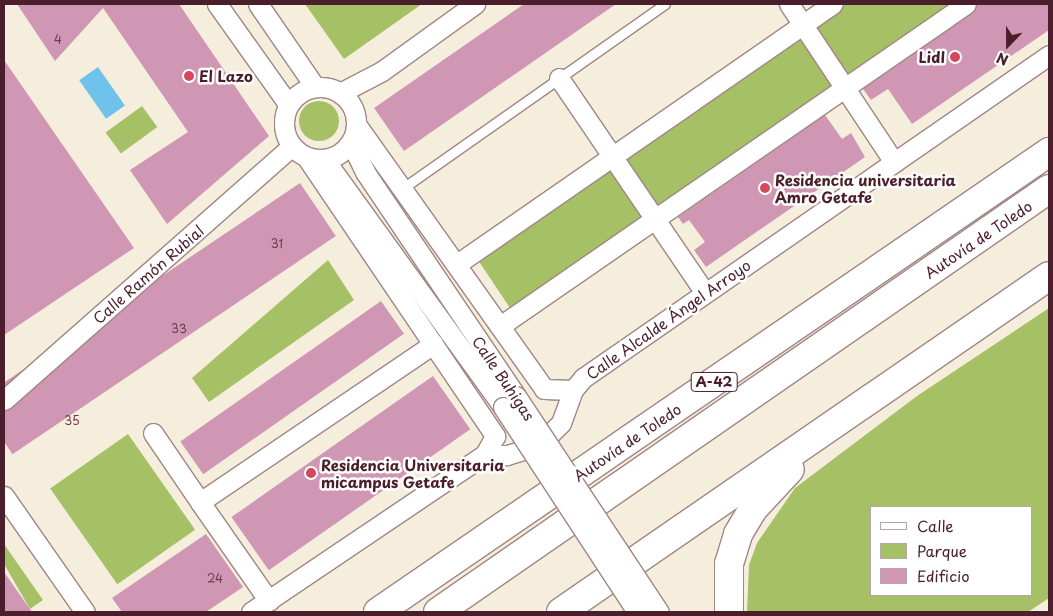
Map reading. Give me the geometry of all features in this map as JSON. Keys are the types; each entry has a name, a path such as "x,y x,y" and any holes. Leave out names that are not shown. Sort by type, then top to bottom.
{"highway":[{"name":"Autovía de Toledo","path":"378,612 1049,152"},
{"name":"Autovía de Toledo","path":"438,612 1049,189"},
{"path":"561,612 872,396 1049,276"},
{"path":"729,612 729,564 738,534 753,509 770,487 872,396"}],"street":[{"path":"217,4 288,104"},
{"path":"258,4 315,87"},
{"path":"251,612 485,454 495,436 433,344 316,159 291,148 283,128 288,104 299,93 315,87 340,93 374,75 475,4"},
{"path":"789,4 894,162"},
{"path":"457,264 833,4"},
{"path":"500,326 966,4"},
{"name":"Calle Alcalde Ángel Arroyo","path":"485,454 507,455 539,446 561,423 572,390 704,291 1049,55"},
{"path":"316,159 351,143 354,116 374,75"},
{"path":"559,78 704,291"},
{"path":"340,93 403,188 544,389 572,390"},
{"name":"Calle Buhigas","path":"351,143 365,172 509,401 637,612"},
{"name":"Calle Ramón Rubial","path":"4,400 291,148"},
{"name":"Calle Buhigas","path":"316,159 509,401 659,612"},
{"path":"200,502 433,344"},
{"path":"152,433 269,601"},
{"path":"4,496 85,612"}],"lane":[{"path":"403,188 665,4"}],"green space":[{"path":"305,4 422,4 344,59"},
{"path":"842,4 960,4 512,311 478,260"},
{"path":"319,101 333,107 339,121 333,135 319,141 305,135 299,121 305,107"},
{"path":"142,106 157,127 121,153 106,132"},
{"path":"328,260 354,300 209,402 192,378"},
{"path":"1049,308 1049,598 1028,612 747,612 749,565 757,543 795,488 917,396"},
{"path":"128,434 195,530 117,584 50,488"},
{"path":"4,544 43,600 30,609 4,564"}],"water":[{"path":"98,67 125,106 106,119 79,80"}],"building":[{"name":"El Lazo","path":"17,4 179,4 269,136 167,224 130,170 188,132 103,8 55,61"},
{"path":"524,4 616,4 404,151 374,108"},
{"name":"Lidl","path":"977,4 1049,4 1049,30 912,124 888,89 871,100 863,89 972,13"},
{"path":"4,60 134,248 4,335"},
{"name":"Residencia universitaria Amro Getafe","path":"825,115 842,139 851,133 865,157 706,267 694,250 705,242 689,220 683,224 678,217"},
{"path":"300,183 336,236 12,454 4,442 4,383"},
{"path":"381,301 404,334 203,474 180,442"},
{"name":"Residencia Universitaria micampus Getafe","path":"433,376 470,429 269,570 231,517"},
{"path":"206,534 243,587 206,612 122,612 112,598"},
{"path":"4,572 32,612 4,612"}],"place":[{"name":"Lidl","path":"955,57"},
{"name":"El Lazo","path":"189,76"},
{"name":"Residencia universitaria Amro Getafe","path":"765,188"},
{"name":"Residencia Universitaria micampus Getafe","path":"311,473"}]}
